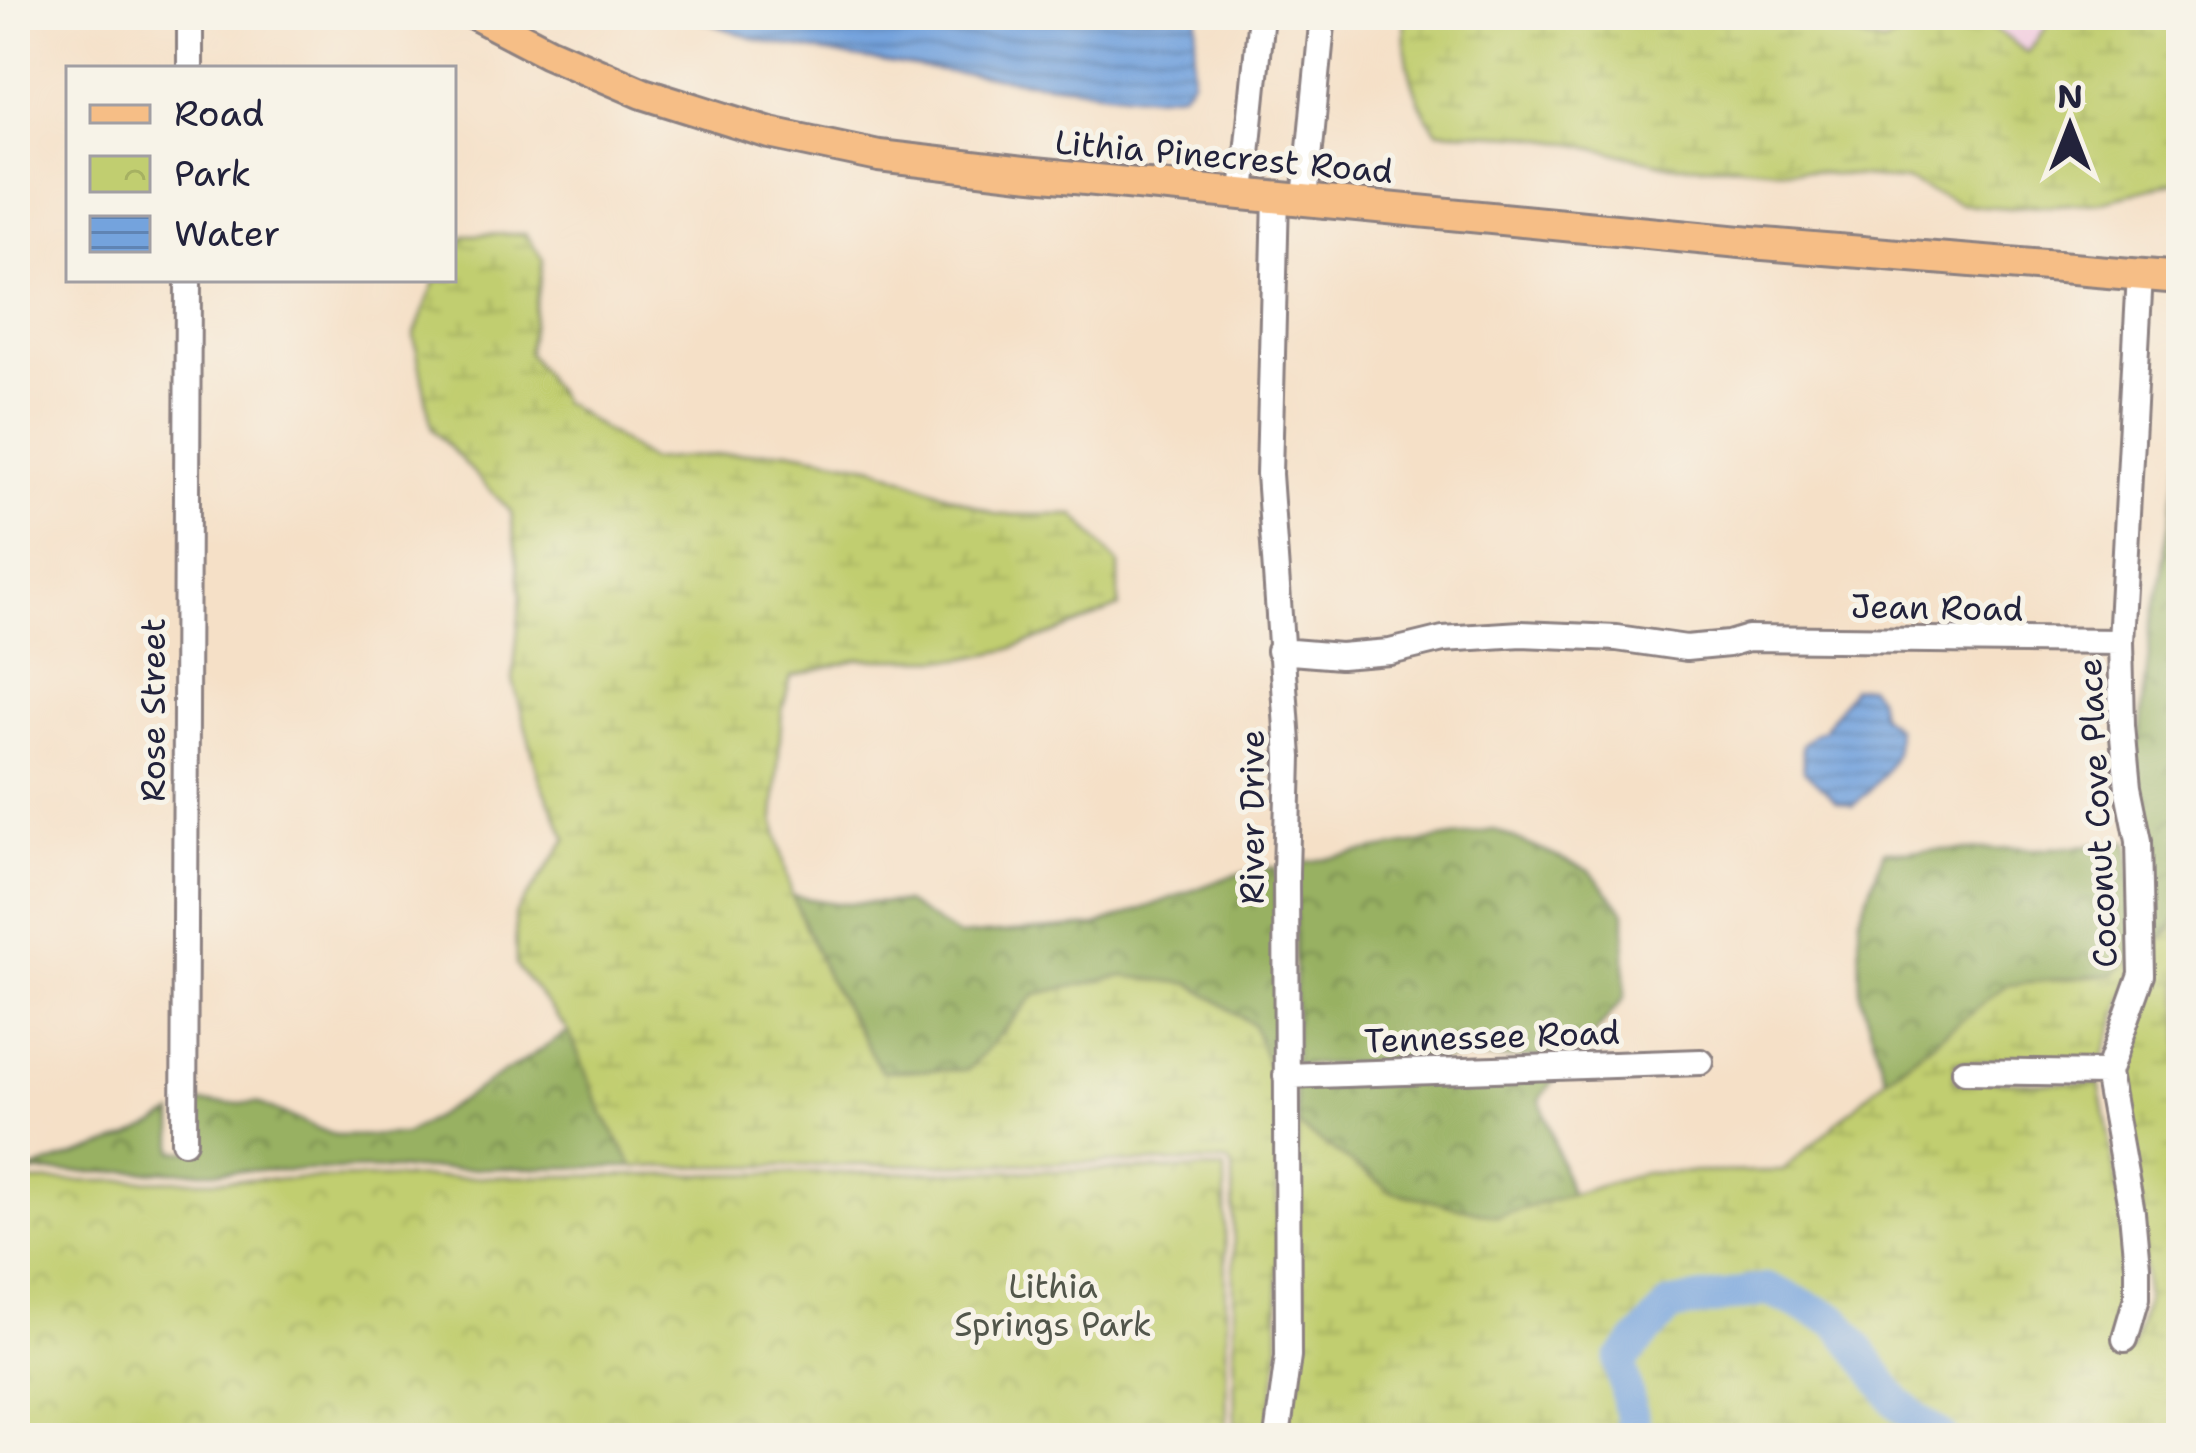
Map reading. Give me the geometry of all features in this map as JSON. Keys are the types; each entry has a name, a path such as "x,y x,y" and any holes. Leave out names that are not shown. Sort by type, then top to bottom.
{"main road":[{"name":"Lithia Pinecrest Road","path":"477,15 643,93 806,142 955,165 1244,183"},
{"name":"Lithia Pinecrest Road","path":"520,15 658,79 708,96 804,122 939,144 1296,192 1773,245 2181,278"}],"street":[{"path":"190,15 190,66"},
{"path":"1244,183 1261,15"},
{"name":"River Drive","path":"1277,1438 1288,1356 1289,757 1269,474 1296,192 1324,15"},
{"name":"Coconut Cove Place","path":"2107,1072 2143,975 2139,841 2122,725 2120,642 2140,274"},
{"name":"Rose Street","path":"184,1141 188,282"},
{"name":"Jean Road","path":"1279,651 1340,656 1498,635 1597,637 1686,648 1752,638 2120,642"},
{"name":"Tennessee Road","path":"1286,1076 1701,1062"},
{"path":"1964,1071 2107,1072 2137,1265 2137,1297 2125,1338"}],"shaded area":[{"path":"1974,15 2054,15 2028,54"}],"green space":[{"path":"1405,15 1798,17 1883,45 1905,32 1909,15 1974,15 2027,53 2054,15 2181,15 2181,181 2099,202 2010,208 1959,204 1907,181 1733,165 1667,165 1522,135 1437,131 1421,106 1411,76"},
{"path":"526,234 543,259 527,352 562,402 649,460 788,450 875,466 997,515 1075,515 1119,564 1119,607 1007,650 963,659 860,659 791,677 782,711 774,820 792,896 828,979 881,1071 968,1070 1036,994 1123,976 1192,984 1253,1025 1276,1086 1279,1355 1268,1438 1235,1438 1233,1169 1229,1162 634,1167 604,1116 569,1032 516,966 515,915 567,839 540,780 513,680 521,596 511,512 432,429 414,336 435,282 456,282 456,247 465,235"},
{"path":"2181,458 2181,908 2171,932 2151,947 2148,840 2152,839 2135,762 2150,638"},
{"path":"1494,830 1590,871 1625,912 1625,997 1576,1056 1295,1065 1295,864"},
{"path":"2129,842 2133,959 2111,975 2006,985 1886,1078 1860,994 1859,919 1884,851 2040,849"},
{"path":"1276,867 1276,1086 1253,1025 1192,984 1036,994 968,1070 881,1071 828,979 792,896 836,903 905,903 958,936 1096,926 1234,875"},
{"path":"2181,908 2181,1438 1287,1438 1298,1126 1393,1192 1498,1216 1644,1173 1783,1171 1886,1078 2007,984 2110,975 2133,959 2133,973 2101,1062 1955,1061 1954,1081 2099,1083 2123,1214 2128,1295 2113,1345 2131,1351 2146,1300 2117,1073 2151,947 2171,932"},
{"path":"569,1032 604,1116 634,1167 22,1173 128,1138 174,1114 174,1151 192,1151 193,1105 197,1103 257,1103 336,1136 405,1135"},
{"path":"1557,1077 1540,1099 1571,1195 1498,1217 1393,1192 1298,1126 1295,1086"},
{"name":"Lithia Springs Park","path":"1225,1169 1227,1438 15,1438 15,1182"}],"water":[{"path":"687,15 1198,15 1192,80 1182,92 1153,95 848,57 758,40"},
{"path":"1822,15 1902,15 1901,26 1883,34"},
{"path":"1868,686 1877,696 1880,714 1895,727 1896,740 1885,772 1853,806 1836,801 1804,771 1802,744 1824,729 1852,688"}],"waterway":[{"path":"1635,1438 1621,1361 1670,1306 1768,1289 1837,1320 1898,1403 1943,1438"}]}
